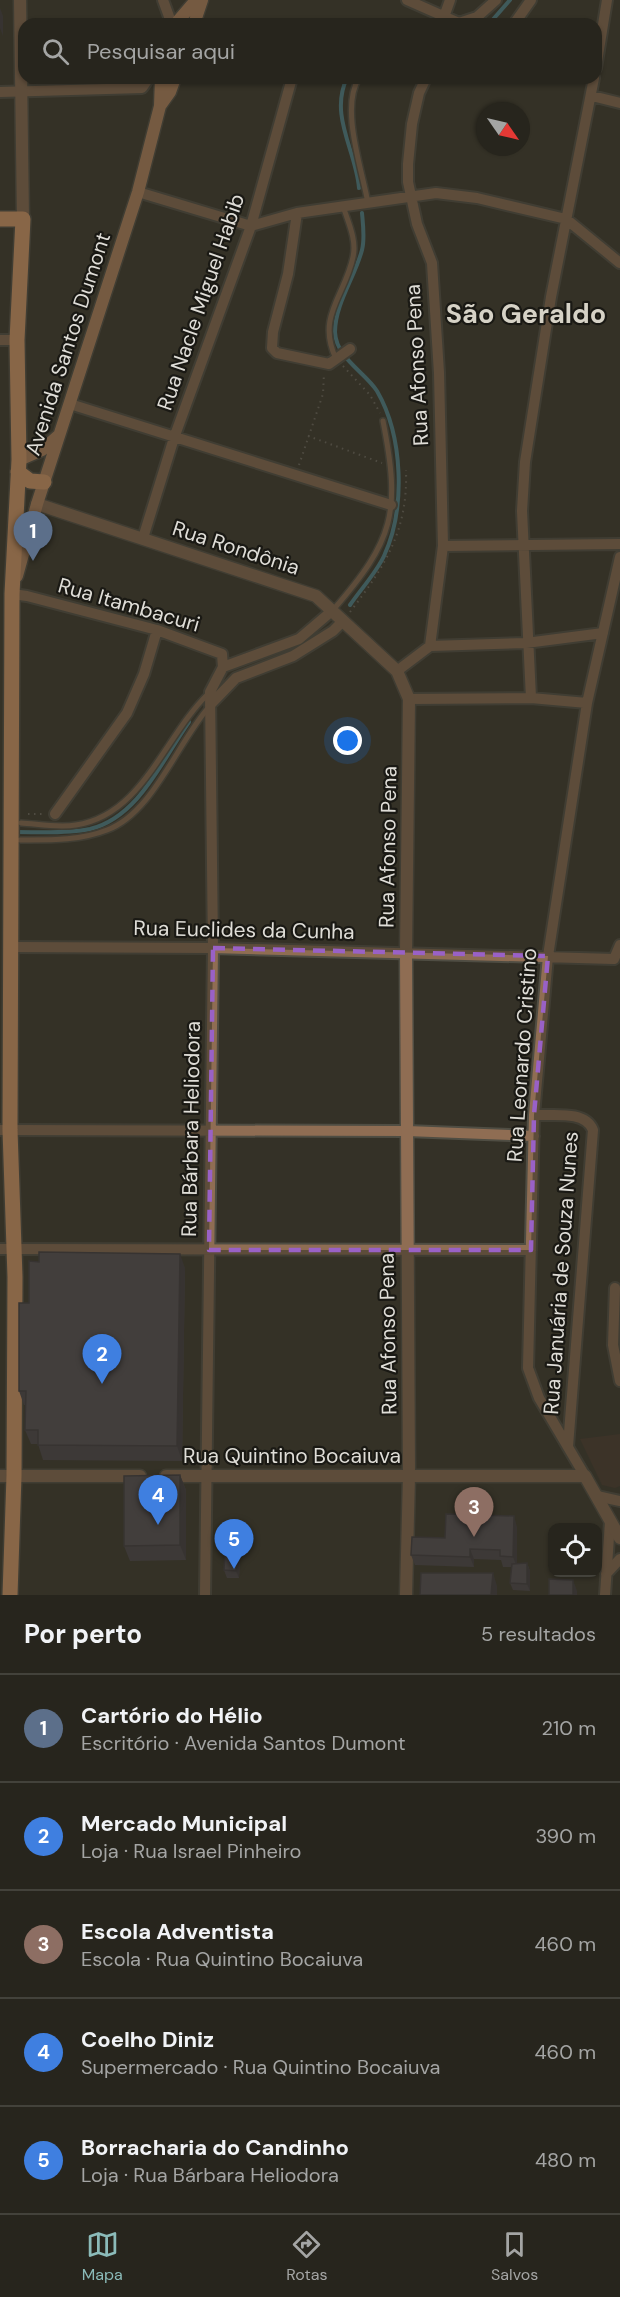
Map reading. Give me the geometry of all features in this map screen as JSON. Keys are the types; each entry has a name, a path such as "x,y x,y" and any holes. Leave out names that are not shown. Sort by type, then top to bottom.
{"main road":[{"path":"178,18 196,0"},
{"path":"196,18 202,0"},
{"name":"Avenida Santos Dumont","path":"6,598 138,192 160,106 161,84"},
{"name":"Avenida Santos Dumont","path":"160,106 171,92 173,84"},
{"path":"0,219 23,219 17,340 23,462 27,480 46,475 43,460 23,462"},
{"path":"23,462 48,446 61,432"},
{"path":"10,1595 5,1130 12,871 19,818 6,598 23,462"}],"street":[{"path":"20,0 20,18"},
{"path":"162,0 171,18"},
{"path":"407,0 448,18"},
{"path":"444,17 450,0"},
{"path":"472,18 488,10 496,0"},
{"path":"518,18 531,0"},
{"path":"602,31 607,0"},
{"path":"20,84 23,219"},
{"path":"0,92 142,88 145,84"},
{"name":"Rua Nacle Miguel Habib","path":"143,538 174,438 250,226 290,84"},
{"name":"Rua Afonso Pena","path":"417,84 408,164 417,224 432,263 439,373 443,546 430,646"},
{"name":"Rua Afonso Pena","path":"412,124 423,84"},
{"path":"531,698 526,643 525,544 522,511 525,462 566,219 593,84"},
{"path":"592,96 620,103"},
{"path":"138,192 250,226 297,213 411,196 436,193 477,198 566,219 620,263"},
{"path":"297,213 288,274 272,345 277,353 325,364 336,360 350,349"},
{"path":"0,340 17,340"},
{"path":"70,404 392,505"},
{"name":"Rua Rondônia","path":"37,504 309,593 333,610 397,671"},
{"path":"443,546 620,544"},
{"name":"Rua Leonardo Cristino","path":"620,557 586,703 548,956 534,1115 527,1349 529,1377 620,1538"},
{"name":"Rua Itambacuri","path":"6,598 27,596 157,630 222,654 223,666"},
{"path":"223,666 299,639 333,610"},
{"path":"210,705 236,678 293,656 333,631 343,621"},
{"path":"55,814 127,713 144,674 157,630"},
{"path":"397,671 430,646 526,643 603,633"},
{"name":"Rua Bárbara Heliodora","path":"205,1595 212,1130 213,948 210,692 223,666"},
{"name":"Rua Afonso Pena","path":"397,671 410,699 406,953 408,1476 406,1595"},
{"path":"410,699 531,698 586,703"},
{"path":"617,964 620,945"},
{"name":"Rua Euclides da Cunha","path":"11,947 213,948 548,956 617,964"},
{"name":"Rua Januária de Souza Nunes","path":"534,1115 579,1117 589,1122 593,1130 568,1446"},
{"path":"5,1130 407,1131 534,1136"},
{"path":"7,1249 531,1250"},
{"path":"615,1288 613,1345 620,1381"},
{"name":"Rua Quintino Bocaiuva","path":"7,1476 585,1476"},
{"path":"597,1496 620,1501"},
{"path":"605,1595 610,1522"},
{"path":"606,1575 620,1559"}],"lane":[{"path":"357,84 351,97 351,114 368,203"},
{"path":"336,360 328,331 330,314 353,257 354,241 343,207"},
{"path":"333,610 363,576 378,551 389,525 392,505 391,466 383,421"},
{"path":"19,818 76,825 101,818 117,809 134,793 193,709 210,692"},
{"path":"20,840 77,838 105,831 121,823 138,809 194,724 210,705"}],"path":[{"path":"336,360 370,395 383,421"},
{"path":"295,475 323,394 325,364"},
{"path":"308,436 391,466"},
{"path":"19,818 55,814"}],"highlighted area":[{"path":"213,948 548,956 534,1115 531,1250 209,1250"}],"shaded area":[{"path":"620,1434 620,1486 615,1488 602,1485 580,1439"}],"building":[{"path":"39,1252 180,1254 177,1446 38,1445 38,1430 25,1430 26,1391 19,1391 19,1303 29,1303 29,1261 39,1262"},
{"path":"180,1475 180,1545 124,1546 124,1476"},
{"path":"446,1514 514,1516 513,1557 500,1556 500,1550 470,1549 470,1557 411,1555 412,1537 445,1538"},
{"path":"225,1552 238,1553 236,1571 224,1570"},
{"path":"527,1563 527,1584 510,1583 512,1564"},
{"path":"421,1573 493,1573 491,1595 420,1595"},
{"path":"549,1579 573,1580 573,1595 549,1595"}],"waterway":[{"path":"494,18 510,0"},
{"path":"345,84 342,92 342,119 359,188"},
{"path":"350,605 384,556 396,516 398,495 396,450 386,409 372,384 340,350 335,332 338,311 362,250 364,236 362,213"},
{"path":"15,832 72,832 107,823 136,800 189,722"}],"place":[{"name":"Cartório do Hélio","path":"33,561"},
{"name":"Mercado Municipal","path":"102,1384"},
{"name":"Coelho Diniz","path":"158,1525"},
{"name":"Escola Adventista","path":"474,1537"},
{"name":"Borracharia do Candinho","path":"234,1569"}],"district":[{"name":"São Geraldo","path":"526,313"}]}
